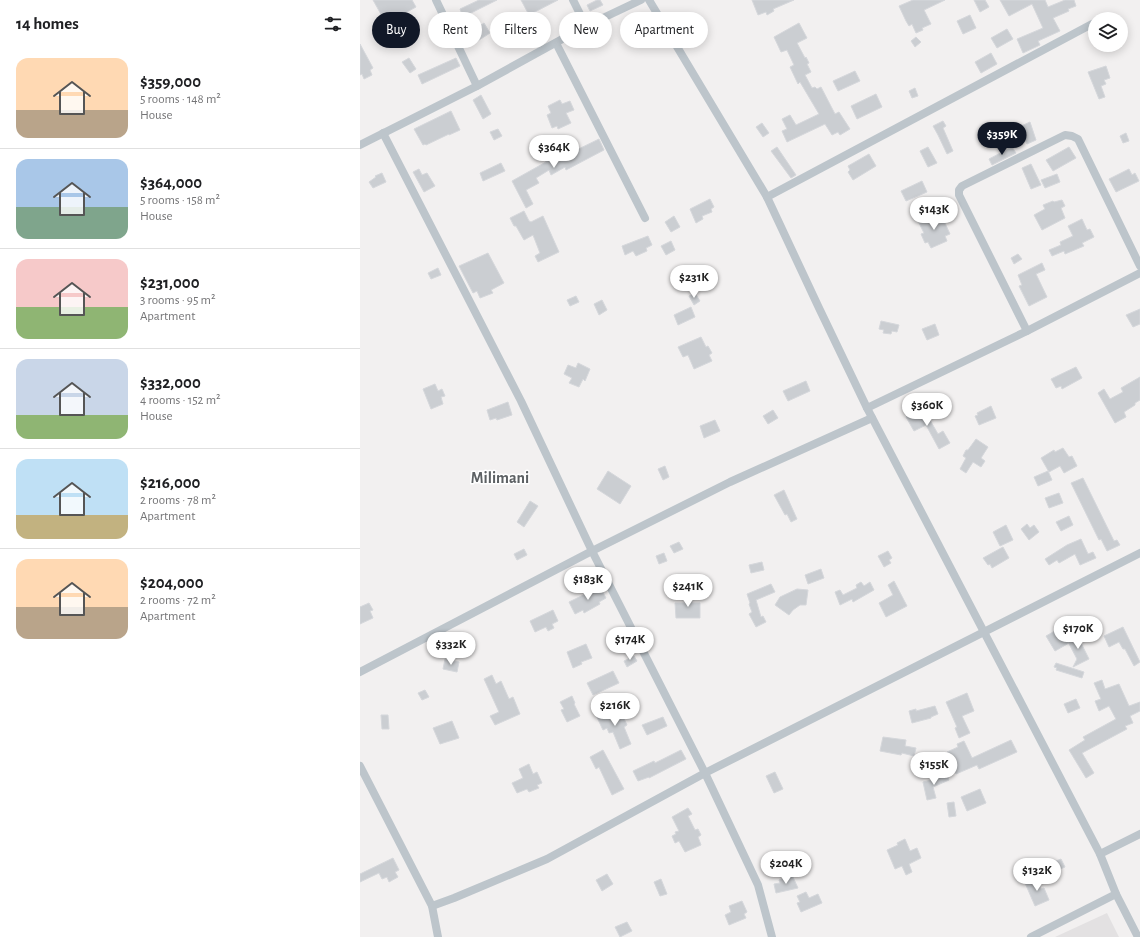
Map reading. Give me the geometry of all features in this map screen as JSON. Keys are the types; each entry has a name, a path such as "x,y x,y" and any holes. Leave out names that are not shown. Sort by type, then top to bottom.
{"street":[{"path":"436,0 477,86"},
{"path":"573,0 579,12"},
{"path":"612,13 640,0"},
{"path":"649,0 767,197 872,418 1100,854 1116,894 1138,937"},
{"path":"767,197 1088,26"},
{"path":"360,145 477,86 559,41"},
{"path":"556,43 645,218"},
{"path":"383,133 521,402 592,551 705,773 758,885 772,937"},
{"path":"1027,331 959,196 962,186 1066,135 1072,136 1078,139 1140,266"},
{"path":"867,408 1027,331 1140,273"},
{"path":"360,672 592,551 730,482 872,418"},
{"path":"432,906 547,859 705,773 1140,553"},
{"path":"360,766 432,906 438,937"},
{"path":"1100,854 1140,834"},
{"path":"1031,937 1116,894"}],"shaded area":[{"path":"1107,913 1119,937 1055,937"}],"building":[{"path":"373,0 412,0 416,7 407,12 380,12"},
{"path":"479,0 497,0 473,12 461,12 460,9"},
{"path":"521,0 558,0 535,12 527,12"},
{"path":"600,0 603,5 590,11 587,5"},
{"path":"752,0 794,0 773,9 774,11 767,15 766,12 758,15"},
{"path":"913,0 945,0 924,10 931,24 922,28 923,30 916,33 912,24 909,26 899,6"},
{"path":"974,0 985,0 989,7 980,12"},
{"path":"1000,0 1045,0 1048,7 1065,0 1074,0 1076,6 1053,18 1060,31 1038,41 1040,45 1023,53 1017,39 1043,28 1032,4 1009,16"},
{"path":"970,15 976,28 963,34 957,21"},
{"path":"484,23 490,33 482,38 482,24"},
{"path":"799,23 807,38 797,43 809,63 807,64 811,72 805,75 812,88 815,87 817,89 821,87 835,114 839,112 850,129 840,135 838,132 832,135 825,124 787,142 782,131 787,129 782,119 790,115 796,125 819,114 800,82 798,84 790,67 794,65 787,50 781,52 774,37"},
{"path":"1007,29 1013,39 997,48 991,38"},
{"path":"916,37 921,42 915,47 911,41"},
{"path":"360,44 373,68 370,70 372,75 364,79 362,74 360,75"},
{"path":"991,53 997,64 981,73 975,62"},
{"path":"409,58 416,69 410,73 402,62"},
{"path":"456,58 460,66 422,84 418,75"},
{"path":"1106,66 1110,78 1104,80 1106,84 1101,86 1105,97 1099,99 1088,72"},
{"path":"855,71 860,81 838,91 833,81"},
{"path":"915,88 918,96 912,98 909,91"},
{"path":"876,94 882,107 857,119 851,106"},
{"path":"481,95 491,114 483,119 473,100"},
{"path":"560,100 562,104 570,101 574,110 566,113 571,123 558,129 557,126 552,128 547,115 551,113 548,106"},
{"path":"451,111 460,130 423,145 414,129"},
{"path":"943,121 946,126 943,128 953,151 947,154 933,126"},
{"path":"1030,122 1036,140 1027,144 1019,127"},
{"path":"762,123 769,133 763,137 756,127"},
{"path":"498,129 502,136 494,140 490,132"},
{"path":"1126,133 1129,141 1123,143 1120,136"},
{"path":"599,139 604,150 566,170 565,167 551,175 549,170 536,178 539,183 526,190 533,204 526,208 512,181 546,162 545,159 550,156 554,161"},
{"path":"777,147 796,175 791,178 771,151"},
{"path":"928,147 937,163 928,167 920,151"},
{"path":"1012,147 1016,153 992,165 989,159"},
{"path":"1069,147 1076,158 1053,171 1046,160"},
{"path":"869,154 876,166 853,180 848,172 850,170 848,166"},
{"path":"501,163 505,171 483,181 480,173"},
{"path":"1031,164 1041,185 1031,189 1022,168"},
{"path":"419,169 422,175 427,173 435,186 424,192 413,172"},
{"path":"1129,169 1132,175 1135,173 1139,181 1116,192 1109,179"},
{"path":"382,173 386,182 373,188 369,182 376,177 375,176"},
{"path":"1057,174 1060,182 1045,188 1041,180"},
{"path":"922,181 927,192 906,201 901,191"},
{"path":"710,199 714,207 711,209 712,212 702,216 703,219 696,223 690,209"},
{"path":"1062,200 1065,206 1061,208 1065,218 1042,230 1034,215 1045,209 1043,205 1053,201"},
{"path":"524,211 531,222 543,216 559,252 538,262 535,256 540,253 533,235 524,240 510,218"},
{"path":"934,213 939,224 944,221 950,234 945,236 947,241 931,248 928,242 925,243 921,234 924,233 918,221"},
{"path":"674,216 680,227 671,232 665,222"},
{"path":"1082,219 1087,230 1090,229 1094,237 1082,243 1084,246 1065,254 1064,251 1052,256 1049,250 1061,245 1060,242 1073,236 1068,226"},
{"path":"648,236 652,245 646,248 647,251 636,256 633,251 625,255 622,246"},
{"path":"671,241 675,250 666,255 661,246"},
{"path":"488,253 504,283 491,290 493,293 480,298 477,291 473,293 459,266"},
{"path":"1018,254 1022,259 1014,264 1011,258"},
{"path":"1042,263 1045,270 1036,274 1047,297 1029,306 1019,286 1022,285 1018,275"},
{"path":"683,267 689,280 679,285 672,272"},
{"path":"438,268 441,275 431,279 428,273"},
{"path":"695,293 700,301 694,305 689,296"},
{"path":"576,296 579,302 570,306 567,300"},
{"path":"602,300 607,310 599,315 594,304"},
{"path":"691,307 695,317 678,325 674,315"},
{"path":"1140,309 1140,324 1133,327 1126,315"},
{"path":"881,321 899,325 897,332 892,331 891,334 883,333 884,330 879,329"},
{"path":"935,324 939,335 927,340 922,329"},
{"path":"701,337 706,347 708,346 712,353 709,355 712,361 694,369 688,355 683,357 678,347"},
{"path":"578,363 590,369 585,381 583,379 579,387 569,383 572,378 564,374 568,365 576,368"},
{"path":"1076,367 1082,378 1062,389 1061,386 1056,388 1051,379"},
{"path":"1140,377 1140,400 1124,412 1126,417 1115,423 1098,393 1104,389 1110,399 1123,392 1121,388"},
{"path":"806,381 810,391 788,401 783,391"},
{"path":"435,384 438,391 442,389 445,396 441,397 443,404 431,409 423,389"},
{"path":"508,402 512,415 497,420 496,418 490,420 487,410"},
{"path":"991,406 996,418 979,425 975,416 978,415 977,413"},
{"path":"923,408 938,434 943,431 950,443 939,449 926,425 914,431 906,417"},
{"path":"773,410 778,418 768,424 763,416"},
{"path":"715,420 720,431 704,438 700,426"},
{"path":"976,439 988,447 981,458 985,461 981,467 973,462 966,473 960,469 966,458 963,456 966,450 968,450"},
{"path":"1063,448 1069,457 1072,456 1077,466 1064,473 1060,466 1049,472 1041,458 1054,450 1055,452"},
{"path":"665,466 669,477 663,480 658,469"},
{"path":"608,471 631,486 620,504 597,489"},
{"path":"1048,471 1052,480 1038,486 1034,477"},
{"path":"1083,478 1114,541 1117,540 1120,545 1107,551 1101,539 1099,540 1071,483"},
{"path":"784,490 797,519 791,522 787,514 785,515 774,495"},
{"path":"1059,493 1063,503 1049,508 1045,498"},
{"path":"530,501 538,506 524,527 517,522"},
{"path":"1069,516 1073,525 1061,531 1056,522"},
{"path":"1027,524 1030,528 1034,525 1039,532 1029,540 1021,529"},
{"path":"1006,525 1013,540 1000,546 993,532"},
{"path":"1081,539 1088,554 1093,552 1096,558 1080,565 1075,554 1059,563 1057,560 1049,565 1045,559 1067,545"},
{"path":"679,542 683,549 674,553 670,546"},
{"path":"1003,547 1009,558 992,568 983,558"},
{"path":"524,549 527,555 517,560 514,554"},
{"path":"888,551 892,558 889,560 891,563 884,567 878,556"},
{"path":"664,553 667,561 659,564 656,556"},
{"path":"762,562 764,570 751,573 749,565"},
{"path":"821,569 824,578 808,584 805,575"},
{"path":"894,581 907,606 886,617 879,603 893,595 888,585"},
{"path":"861,582 864,586 870,582 874,590 853,602 852,599 840,605 835,592 840,590 843,595 857,588 856,585"},
{"path":"771,584 775,592 756,600 761,617 763,616 766,622 756,627 749,614 752,612 747,594"},
{"path":"600,587 606,598 599,602 600,604 584,613 583,610 575,614 569,602"},
{"path":"797,589 808,590 806,605 800,605 789,615 775,605 780,597"},
{"path":"685,591 691,591 692,603 700,603 700,618 676,618 675,603 685,603"},
{"path":"369,603 373,610 370,611 373,618 360,624 360,607"},
{"path":"553,610 558,621 552,624 554,628 548,631 546,627 535,632 530,621"},
{"path":"1123,627 1140,662 1134,666 1125,649 1123,649 1119,642 1109,647 1104,636"},
{"path":"1060,628 1069,643 1055,651 1046,636"},
{"path":"1077,635 1089,659 1073,667 1077,659 1067,640"},
{"path":"586,644 592,658 581,662 582,664 573,668 567,652"},
{"path":"634,656 637,661 627,667 624,661"},
{"path":"445,659 459,662 457,672 443,669"},
{"path":"1056,663 1084,672 1082,678 1056,670 1057,668 1054,667"},
{"path":"613,671 619,683 593,695 587,683"},
{"path":"492,675 496,684 501,681 509,699 513,697 520,714 495,725 490,716 499,712 484,679"},
{"path":"1102,680 1105,689 1119,684 1129,706 1140,702 1140,711 1130,716 1133,723 1125,726 1127,729 1082,753 1094,773 1086,778 1069,750 1085,740 1083,737 1116,719 1109,706 1099,711 1095,701 1101,699 1094,683"},
{"path":"425,690 429,697 422,700 418,693"},
{"path":"967,693 974,711 962,716 970,733 959,738 955,728 957,727 946,702"},
{"path":"572,696 580,716 567,722 561,710 564,709 560,702"},
{"path":"1076,699 1080,708 1068,713 1064,704"},
{"path":"935,706 938,714 931,718 912,723 909,711 916,709 916,711"},
{"path":"600,708 605,719 621,712 627,725 624,727 631,744 620,749 613,732 609,733 607,728 603,730 594,711"},
{"path":"381,715 388,715 389,729 382,729"},
{"path":"663,717 667,726 647,735 642,725"},
{"path":"452,721 459,738 440,744 433,728"},
{"path":"883,737 906,740 905,746 916,748 914,756 902,753 901,755 880,751"},
{"path":"1011,740 1017,752 979,769 977,765 956,774 947,752 958,747 957,744 964,741 972,758"},
{"path":"603,750 624,789 612,795 599,767 596,769 590,757"},
{"path":"681,750 686,759 649,778 638,781 633,771 654,761 655,763"},
{"path":"529,764 533,774 537,772 542,783 537,785 539,788 529,792 527,789 517,793 512,783 523,778 519,769"},
{"path":"775,772 783,789 774,793 766,776"},
{"path":"947,774 949,780 933,787 936,798 927,800 923,782 936,779"},
{"path":"980,789 986,803 967,811 961,797"},
{"path":"954,802 956,816 949,817 947,803"},
{"path":"688,808 692,814 688,816 695,830 698,829 701,835 698,837 701,845 685,852 679,841 675,843 672,836 676,834 675,832 679,831 672,817"},
{"path":"905,839 910,851 917,848 921,858 909,864 912,872 906,875 902,866 895,869 887,850 898,845 897,843"},
{"path":"393,858 399,870 395,872 398,877 389,882 387,877 382,879 379,873 360,882 360,874"},
{"path":"1061,859 1065,867 1055,871 1051,863"},
{"path":"607,874 613,884 602,891 596,880"},
{"path":"792,875 798,888 776,893 774,884 780,883 779,880"},
{"path":"1036,878 1041,889 1044,888 1049,900 1035,906 1025,883"},
{"path":"661,879 667,894 660,896 654,882"},
{"path":"806,892 809,898 818,894 822,903 801,912 797,903 800,902 797,896"},
{"path":"742,901 747,912 744,914 746,918 729,925 725,915 731,912 729,906"},
{"path":"627,922 632,931 620,937 615,927"}],"district":[{"name":"Milimani","path":"500,478"}]}
